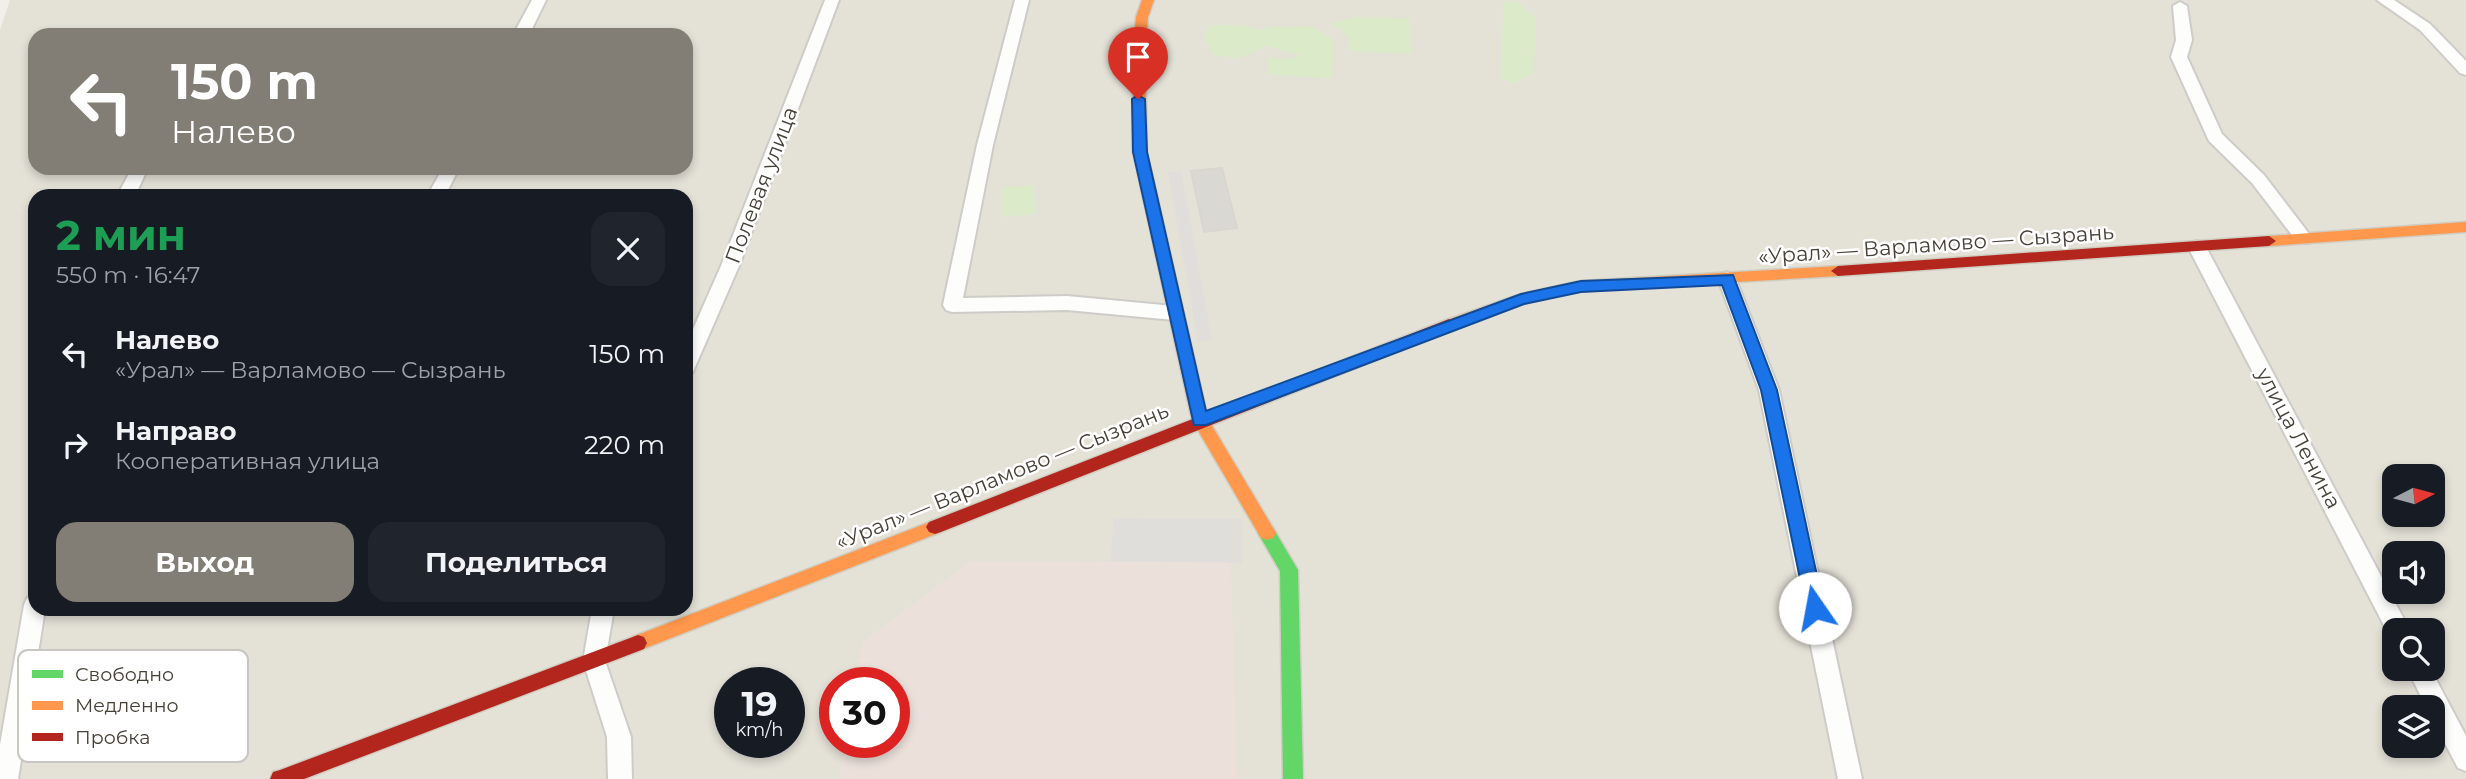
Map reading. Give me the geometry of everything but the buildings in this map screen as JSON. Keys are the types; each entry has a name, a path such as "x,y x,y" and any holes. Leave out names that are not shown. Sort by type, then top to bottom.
{"main road":[{"path":"1147,0 1142,17 1139,55 1140,152 1200,420 1289,570 1293,779"},
{"name":"«Урал» — Варламово — Сызрань","path":"280,779 594,661 1200,420 1521,299 1581,286 1727,279 2466,227"}],"street":[{"path":"525,28 539,0"},
{"name":"Полевая улица","path":"693,352 730,266 832,0"},
{"path":"1021,0 985,145 952,305 1067,303 1174,313"},
{"path":"2384,0 2425,27 2466,70"},
{"path":"2180,6 2184,40 2179,57 2215,137 2258,178 2304,239"},
{"name":"улица Ленина","path":"2197,247 2392,618"},
{"path":"1727,279 1769,390 1850,779"},
{"path":"28,650 33,616"},
{"path":"602,616 594,661 619,737 620,779"},
{"path":"2425,681 2466,760"},
{"path":"6,779 18,707"}],"shaded area":[{"path":"10,0 2466,0 2466,779 0,779 0,30"},
{"path":"1181,171 1212,340 1198,341 1168,172"},
{"path":"1114,518 1242,519 1242,563 1110,561"},
{"path":"970,561 1231,562 1237,779 839,779 842,758 910,758 910,667 858,667 862,642"}],"green space":[{"path":"1504,1 1516,1 1536,18 1534,73 1514,83 1500,78"},
{"path":"1353,17 1410,18 1411,54 1350,51 1350,38 1332,24"},
{"path":"1209,25 1243,25 1259,30 1311,26 1334,40 1332,79 1267,74 1268,58 1291,59 1300,55 1267,46 1239,58 1212,55 1204,36"},
{"path":"1034,185 1035,214 1001,217 1001,187"}],"traffic: fast":[{"path":"1267,533 1289,570 1293,779"}],"traffic: slow":[{"path":"1148,0 1142,17 1139,55 1140,152 1200,420 1267,533"},
{"path":"2269,241 2466,227"},
{"path":"1449,325 1521,299 1581,286 1838,271"},
{"path":"638,643 935,527"}],"traffic: jam":[{"path":"1838,271 2269,241"},
{"path":"935,527 1449,325"},
{"path":"280,779 638,643"}],"route":[{"path":"1138,99 1140,152 1200,420 1521,299 1581,286 1727,279 1769,390 1815,608"}]}
